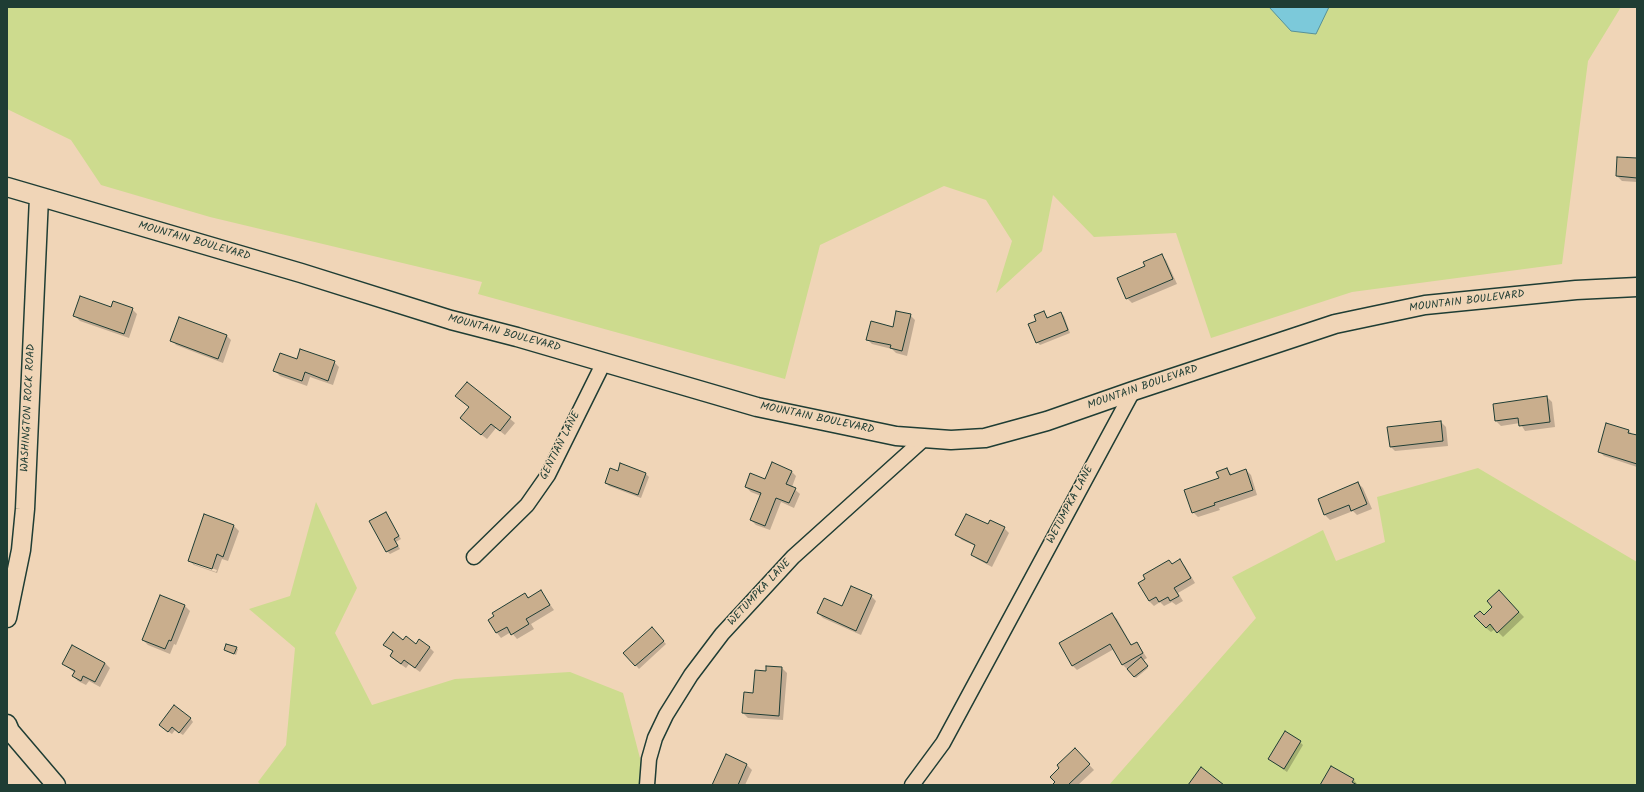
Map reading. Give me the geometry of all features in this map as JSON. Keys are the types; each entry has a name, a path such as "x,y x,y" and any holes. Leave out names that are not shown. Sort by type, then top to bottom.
{"street":[{"name":"MOUNTAIN BOULEVARD","path":"7,187 300,273 451,320 517,337 757,407 896,436 951,440 985,438 1048,421 1133,391 1335,324 1425,305 1576,290 1637,287"},
{"name":"WASHINGTON ROCK ROAD","path":"7,618 21,550 25,509 39,197"},
{"name":"GENTIAN LANE","path":"474,557 527,505 548,475 604,362"},
{"name":"WETUMPKA LANE","path":"912,785 943,743 1133,391"},
{"name":"WETUMPKA LANE","path":"647,785 648,759 655,738 666,715 691,675 722,634 793,557 925,438"},
{"path":"8,729 56,785"}],"green space":[{"path":"7,7 1621,7 1588,61 1562,264 1352,292 1211,338 1176,233 1094,237 1053,195 1042,251 996,293 1012,241 986,200 944,186 820,245 785,379 478,294 482,282 210,217 101,185 71,140 7,109"},
{"path":"1478,468 1637,562 1637,785 1109,785 1256,618 1232,577 1323,530 1336,561 1385,542 1377,497"},
{"path":"316,502 357,588 335,633 372,705 455,679 570,672 623,693 647,785 261,785 258,782 286,745 295,648 249,609 290,596"}],"water":[{"path":"1269,7 1329,7 1316,34 1291,31"}],"building":[{"path":"1617,157 1637,158 1637,178 1616,176"},
{"path":"1162,254 1173,279 1126,299 1117,278 1145,266 1143,262"},
{"path":"80,296 111,307 113,301 133,308 124,334 73,316"},
{"path":"896,311 911,314 902,351 890,348 891,345 866,340 871,321 893,327"},
{"path":"1044,311 1047,318 1061,312 1068,330 1036,343 1028,324 1036,321 1034,315"},
{"path":"179,317 227,335 218,359 170,341"},
{"path":"300,349 335,361 328,381 305,372 302,381 273,371 280,353 297,359"},
{"path":"467,382 511,417 500,431 491,424 481,435 460,418 469,407 455,396"},
{"path":"1547,396 1550,422 1519,426 1518,418 1495,421 1493,404"},
{"path":"1441,421 1443,441 1390,447 1387,427"},
{"path":"1606,423 1629,430 1628,433 1637,435 1637,464 1598,452"},
{"path":"772,462 792,471 786,484 796,488 789,503 776,498 765,526 750,520 761,493 745,487 750,473 765,479"},
{"path":"620,463 646,473 638,495 605,483 610,468 618,471"},
{"path":"1227,468 1230,475 1246,469 1253,490 1214,503 1215,505 1192,513 1184,490 1219,478 1216,472"},
{"path":"1358,482 1367,504 1351,511 1349,505 1324,515 1318,499"},
{"path":"386,512 399,536 394,539 398,546 386,552 369,521"},
{"path":"204,514 234,525 223,557 217,554 212,569 188,561"},
{"path":"966,514 988,524 990,520 1005,527 987,563 971,555 975,545 955,535"},
{"path":"1180,559 1191,578 1174,588 1179,596 1170,601 1168,597 1159,602 1156,597 1149,601 1138,583 1145,579 1143,575 1169,560 1172,564"},
{"path":"851,586 872,595 856,631 817,613 824,598 842,606"},
{"path":"541,590 550,605 526,619 529,624 511,635 507,627 496,633 488,620 494,616 492,613 525,593 528,598"},
{"path":"1499,590 1519,612 1497,633 1490,624 1486,628 1474,616 1480,611 1484,615 1492,607 1487,601"},
{"path":"160,595 185,605 171,641 169,640 165,649 142,640"},
{"path":"1112,613 1131,645 1137,642 1143,653 1122,665 1110,644 1072,666 1059,643"},
{"path":"652,627 664,641 635,666 623,653"},
{"path":"393,632 403,640 406,636 416,644 419,639 430,647 415,668 404,660 401,664 390,656 393,651 383,645"},
{"path":"226,644 237,647 234,654 224,650"},
{"path":"72,645 105,663 95,682 83,676 81,681 72,676 75,671 62,664"},
{"path":"1141,657 1148,666 1134,677 1127,669"},
{"path":"766,666 782,667 779,716 742,713 744,692 753,693 755,670 766,671"},
{"path":"174,705 191,718 179,733 172,727 168,732 159,725"},
{"path":"1285,731 1301,741 1284,769 1268,759"},
{"path":"1075,748 1090,764 1068,785 1052,785 1055,782 1050,777 1059,768 1057,765"},
{"path":"726,754 747,764 738,785 712,785"},
{"path":"1331,766 1354,779 1352,782 1357,785 1320,785"},
{"path":"1201,767 1224,785 1188,785"}]}
